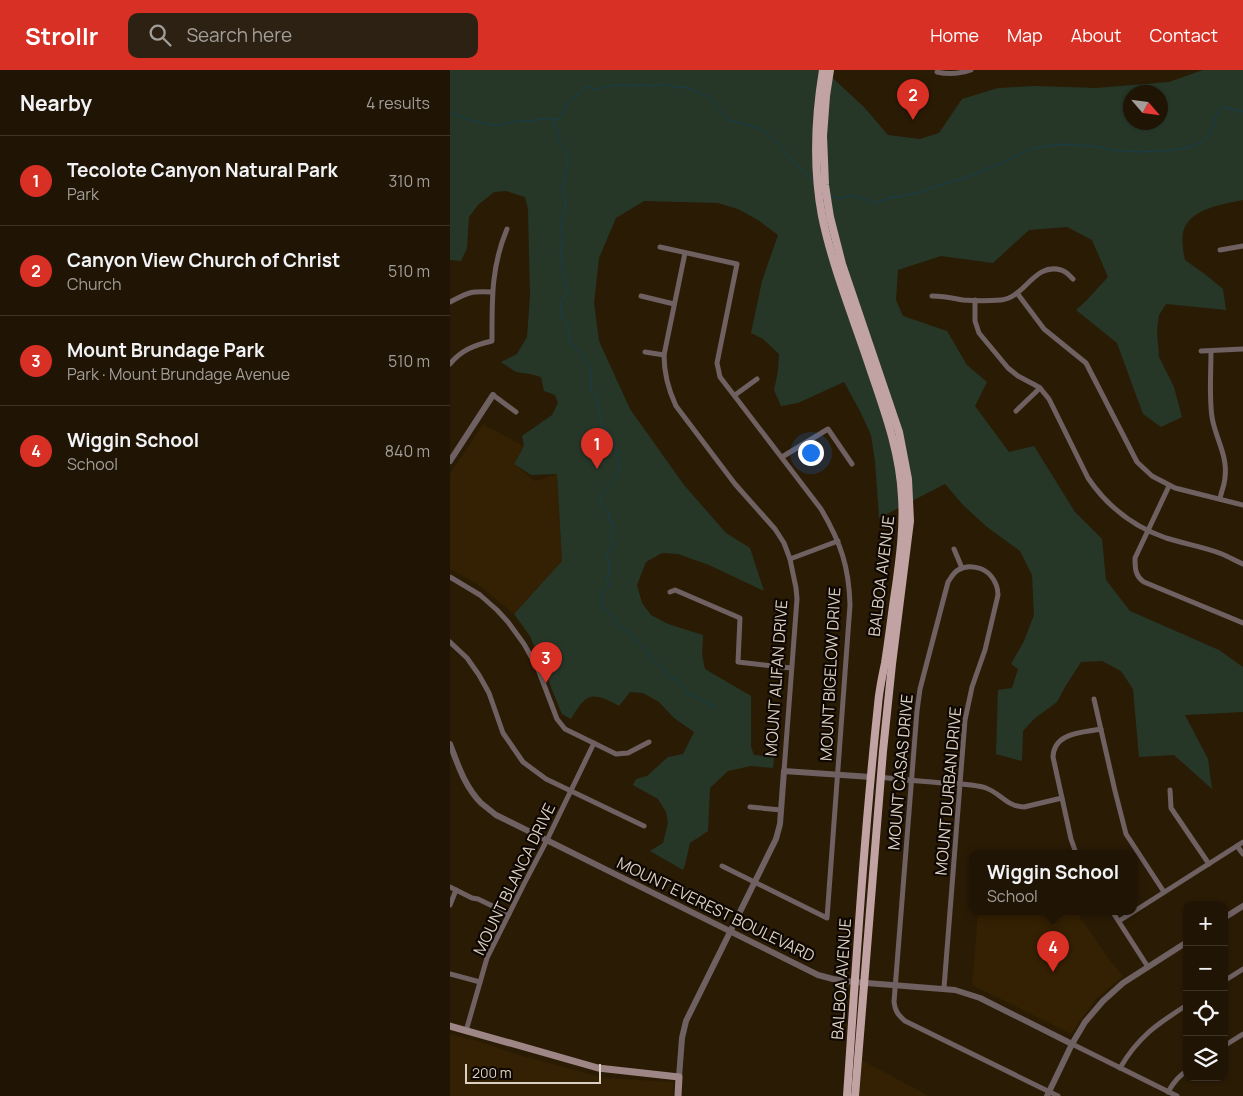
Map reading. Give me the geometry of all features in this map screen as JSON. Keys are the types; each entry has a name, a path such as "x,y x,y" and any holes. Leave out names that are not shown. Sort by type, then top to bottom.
{"main road":[{"name":"BALBOA AVENUE","path":"823,70 816,137 818,187 822,216 836,268 892,436 901,483 903,522 870,777 847,1096"},
{"name":"BALBOA AVENUE","path":"830,70 822,136 825,185 830,217 842,264 899,432 908,479 910,521 880,778 855,1096"},
{"path":"873,752 876,771 880,778"},
{"path":"870,777 876,783 879,792"},
{"path":"450,1026 598,1068 679,1077"},
{"name":"MOUNT ALIFAN DRIVE","path":"678,1096 679,1077"}],"street":[{"path":"937,72 952,74 971,70"},
{"path":"450,364 456,357 477,344 492,341 492,292 497,259 507,229"},
{"path":"1220,250 1243,246"},
{"path":"660,247 685,253"},
{"name":"MOUNT BIGELOW DRIVE","path":"685,253 737,264 717,362 720,377 821,509 838,541 847,573 850,606 827,918 755,882"},
{"name":"MOUNT ALIFAN DRIVE","path":"679,1077 682,1038 686,1021 776,839 780,824 797,600 790,559 784,543 775,529 735,484 676,406 666,381 664,355 685,253"},
{"path":"932,296 944,296 962,300 1002,300 1017,294 1032,278 1050,269 1061,270 1073,279"},
{"path":"450,302 475,291 492,292"},
{"path":"1017,294 1044,329 1086,363 1137,462 1152,476 1169,486 1243,505"},
{"path":"641,296 674,304"},
{"path":"975,300 975,321 979,333 1008,368 1040,388 1048,399 1095,488 1116,511 1148,531 1222,554 1243,564"},
{"path":"1202,351 1243,349"},
{"path":"1211,351 1212,414 1214,429 1223,454 1225,466 1225,477 1220,499"},
{"path":"644,352 664,355"},
{"path":"735,395 757,379"},
{"path":"1016,411 1040,388"},
{"path":"450,461 493,395 516,412"},
{"path":"782,457 828,428 852,464"},
{"path":"1169,486 1135,558 1135,569 1139,579 1243,623"},
{"path":"790,559 838,541"},
{"path":"954,549 962,568"},
{"name":"MOUNT DURBAN DRIVE","path":"944,988 965,720 972,687 985,650 998,595 998,588 987,572 975,567 962,568"},
{"name":"MOUNT CASAS DRIVE","path":"962,568 953,574 948,582 916,711 895,984 895,1010 905,1021 1048,1094 1058,1096"},
{"path":"450,577 480,595 508,622 538,668 557,719 565,728 616,754 628,753 649,742"},
{"path":"670,592 675,590 740,618 738,662 791,668"},
{"path":"450,642 467,658 479,675 489,693 503,733 523,762 546,779 644,826"},
{"path":"1094,699 1126,834 1136,850"},
{"path":"1075,850 1053,752 1055,746 1066,736 1101,729"},
{"name":"MOUNT BLANCA DRIVE","path":"466,1031 487,958 594,743"},
{"name":"MOUNT EVEREST BOULEVARD","path":"450,744 462,774 472,791 481,803 496,815 818,975 854,982 944,988 980,998 1177,1096"},
{"path":"784,771 870,777"},
{"path":"880,778 961,784 986,788 1007,803 1020,807 1062,798"},
{"path":"1170,790 1171,808 1209,864"},
{"path":"750,807 781,810"},
{"path":"1137,909 1243,842"},
{"path":"1237,846 1243,854"},
{"path":"1137,851 1164,892"},
{"path":"722,866 755,882"},
{"path":"450,887 508,914"},
{"path":"450,905 456,890"},
{"path":"1228,915 1243,906"},
{"path":"1115,915 1148,967"},
{"path":"1119,921 1128,915"},
{"path":"1048,1094 1072,1044 1085,1022 1102,1000 1123,983 1183,945"},
{"path":"1228,979 1243,970"},
{"path":"450,974 480,982"},
{"path":"1120,1068 1129,1053 1142,1038 1160,1023 1183,1009"},
{"path":"1228,1043 1243,1034"},
{"path":"1168,1092 1173,1083 1183,1073"}],"shaded area":[{"path":"483,424 524,446 514,464 535,481 557,474 562,561 514,614 477,584 450,569 450,474"},
{"path":"978,915 1079,915 1108,958 1123,976 1096,999 1071,1034 972,985"},
{"path":"450,1034 605,1078 674,1082 673,1096 450,1096"},
{"path":"862,1060 927,1095 927,1096 859,1096"}],"green space":[{"path":"450,70 824,70 864,107 888,135 920,139 939,133 962,99 998,88 1037,86 1096,88 1123,86 1123,130 1168,130 1168,85 1132,85 1169,82 1203,70 1243,70 1243,200 1218,205 1194,216 1184,229 1183,236 1185,260 1223,289 1226,310 1166,304 1159,315 1157,330 1159,357 1174,387 1182,417 1161,427 1143,414 1117,343 1076,310 1108,277 1092,240 1067,227 1029,230 993,263 941,256 898,270 896,300 903,316 947,331 967,365 987,382 975,406 1009,452 1034,446 1075,512 1102,539 1106,580 1130,611 1219,650 1243,667 1243,712 1185,715 1208,759 1212,789 1174,755 1139,757 1133,689 1121,671 1102,661 1081,662 1057,702 1034,719 1023,731 1022,761 996,754 998,690 1012,688 1018,669 1011,664 1024,641 1034,615 1032,575 1020,551 987,527 963,505 945,484 879,518 871,435 844,382 798,403 781,406 774,390 779,354 763,339 751,333 762,281 778,235 758,220 738,209 718,203 644,201 616,218 599,258 594,303 599,341 630,409 684,485 726,533 750,548 764,591 709,565 678,554 662,553 646,562 637,585 642,603 651,615 668,624 703,635 702,655 705,669 751,696 751,747 754,755 774,757 773,768 751,766 728,771 710,788 708,831 690,843 683,870 650,851 663,843 668,823 666,812 658,799 633,785 636,779 647,776 668,757 683,754 694,732 674,718 659,702 643,693 630,692 619,706 602,698 590,697 581,704 571,719 562,714 530,636 514,614 562,561 557,474 531,475 514,464 524,446 522,436 552,415 558,403 555,395 544,391 541,377 516,372 501,362 517,354 527,337 530,296 528,209 525,197 506,191 494,192 478,205 469,217 467,248 461,261 450,260"}],"waterway":[{"path":"450,113 472,121 495,125 548,118 556,120 559,119 569,101 587,86 597,90 608,86 654,86 663,84 688,88 709,97 729,120 755,127 768,134 796,165 814,181"},
{"path":"831,196 840,199 848,196 857,196 874,203 918,193 965,178 1033,148 1063,144 1139,152 1175,150 1193,146 1205,140 1211,131 1217,113 1223,107 1243,112"},
{"path":"553,119 558,139 566,152 568,165 565,172 563,193 566,204 561,225 563,241 560,250 567,295 560,302 561,317 568,324 569,342 581,354 590,369 591,390 596,394 602,426 608,431 612,439 620,468 617,477 601,495 603,506 609,512 609,521 614,523 610,537 614,542 607,556 610,569 607,580 609,586 602,593 602,607 617,624 634,637 651,659 662,667 669,677 675,679 685,688 687,693 715,707"}],"place":[{"name":"Canyon View Church of Christ","path":"913,120"},
{"name":"Tecolote Canyon Natural Park","path":"597,469"},
{"name":"Mount Brundage Park","path":"546,683"},
{"name":"Wiggin School","path":"1053,972"}]}
